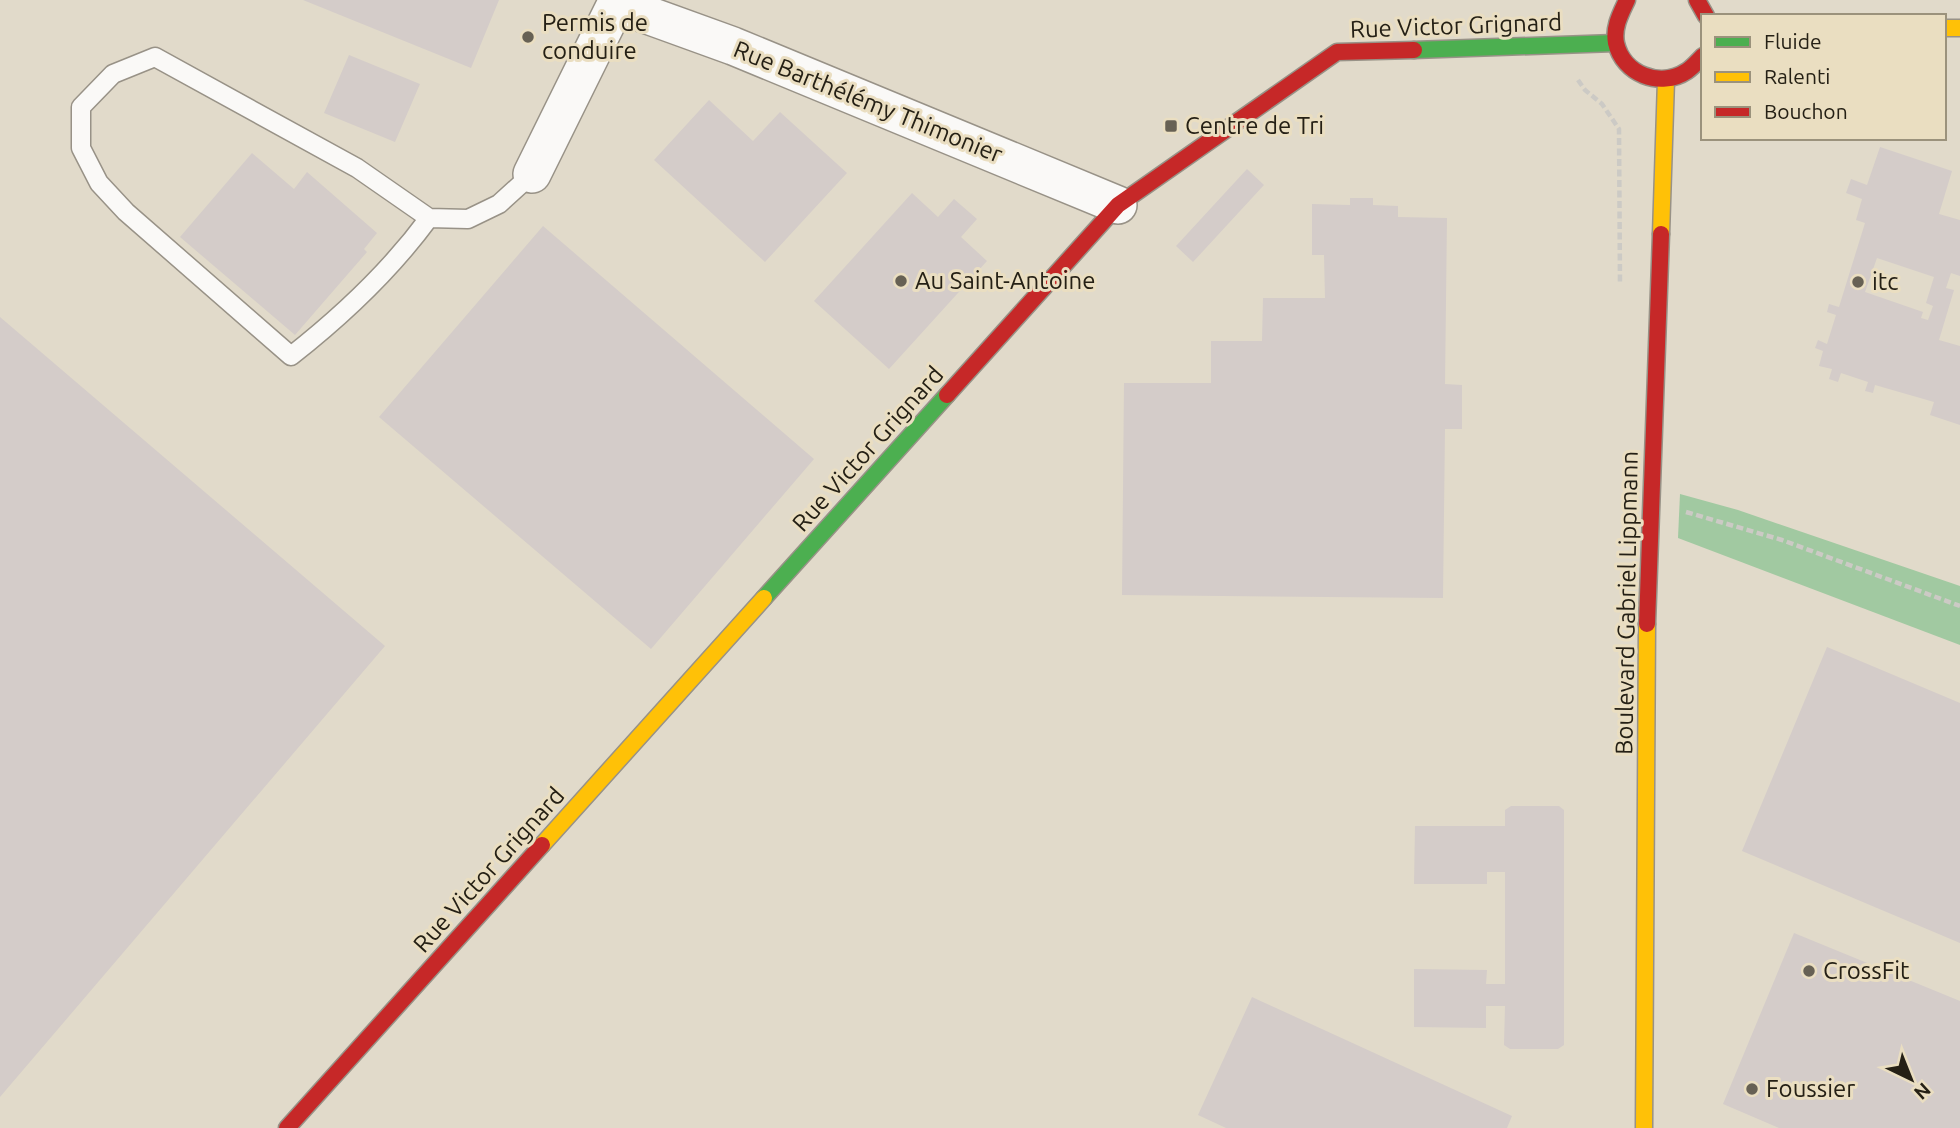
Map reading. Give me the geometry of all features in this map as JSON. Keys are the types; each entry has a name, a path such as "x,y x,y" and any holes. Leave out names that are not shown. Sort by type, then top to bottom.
{"street":[{"path":"1627,0 1619,11 1614,27 1615,43 1628,67 1652,80 1666,80 1681,76 1701,58"},
{"path":"532,174 618,2"},
{"name":"Rue Barthélémy Thimonier","path":"618,2 733,46 1118,205"},
{"name":"Rue Victor Grignard","path":"288,1128 1118,205 1336,52 1615,43"},
{"name":"Boulevard Gabriel Lippmann","path":"1644,1128 1646,666 1666,80"}],"lane":[{"path":"429,218 406,250 335,321 290,356 126,212 99,183 81,148 81,107 113,74 155,57 357,168 429,218 468,219 499,204 532,174"}],"path":[{"path":"1652,506 1699,514 1782,540 1960,606"}],"green space":[{"path":"1680,494 1738,510 1960,586 1960,645 1678,538"}],"building":[{"path":"303,0 499,0 471,68"},
{"path":"349,55 420,84 395,142 324,113"},
{"path":"709,100 753,141 780,112 847,173 765,262 654,160"},
{"name":"itc","path":"1880,147 1952,171 1939,214 1960,220 1960,276 1951,273 1946,288 1954,290 1939,340 1960,346 1960,425 1930,415 1934,402 1875,385 1873,393 1865,391 1868,382 1841,373 1838,382 1829,379 1832,369 1819,366 1823,351 1815,348 1818,340 1827,344 1836,315 1827,312 1829,304 1839,307 1865,223 1856,220 1862,199 1846,193 1851,179 1867,185","holes":["1877,258 1934,277 1926,303 1933,306 1928,320 1921,318 1923,312 1865,292"]},
{"path":"252,153 294,189 307,172 377,233 364,249 367,252 295,335 180,237"},
{"path":"1247,169 1264,185 1193,262 1176,246"},
{"name":"Au Saint-Antoine","path":"912,193 938,217 954,199 977,219 961,237 987,261 889,369 814,301"},
{"path":"1350,198 1373,198 1373,205 1398,206 1398,217 1447,218 1445,384 1462,385 1462,429 1445,429 1443,598 1122,595 1124,383 1211,383 1211,341 1262,341 1263,298 1325,298 1324,255 1312,255 1312,204 1350,205"},
{"path":"543,226 814,459 651,649 379,417"},
{"path":"0,317 385,646 0,1097"},
{"path":"1827,647 1960,703 1960,943 1742,851"},
{"path":"1511,806 1559,806 1564,810 1564,1045 1558,1049 1510,1049 1504,1045 1505,1006 1486,1006 1486,1028 1414,1027 1414,969 1487,970 1486,984 1505,984 1505,872 1487,872 1487,884 1414,884 1415,826 1505,826 1505,810"},
{"path":"1794,933 1960,1001 1960,1128 1779,1128 1723,1104"},
{"path":"1252,997 1512,1116 1507,1128 1226,1128 1198,1115"}],"traffic: fast":[{"path":"1414,50 1615,43"},
{"path":"764,598 947,395"}],"traffic: slow":[{"path":"1946,28 1960,28"},
{"path":"1661,234 1666,80"},
{"path":"542,845 764,598"},
{"path":"1644,1128 1647,624"}],"traffic: jam":[{"path":"1627,0 1618,20 1615,37 1620,54 1634,70 1644,75 1666,79 1687,71 1701,58"},
{"path":"1697,0 1705,14"},
{"path":"947,395 1118,205 1337,52 1414,50"},
{"path":"1647,624 1661,234"},
{"path":"287,1128 542,845"}],"place":[{"name":"Permis de conduire","path":"528,37"},
{"name":"Centre de Tri","path":"1171,126"},
{"name":"Au Saint-Antoine","path":"901,281"},
{"name":"itc","path":"1858,282"},
{"name":"CrossFit","path":"1809,971"},
{"name":"Foussier","path":"1752,1089"}]}
